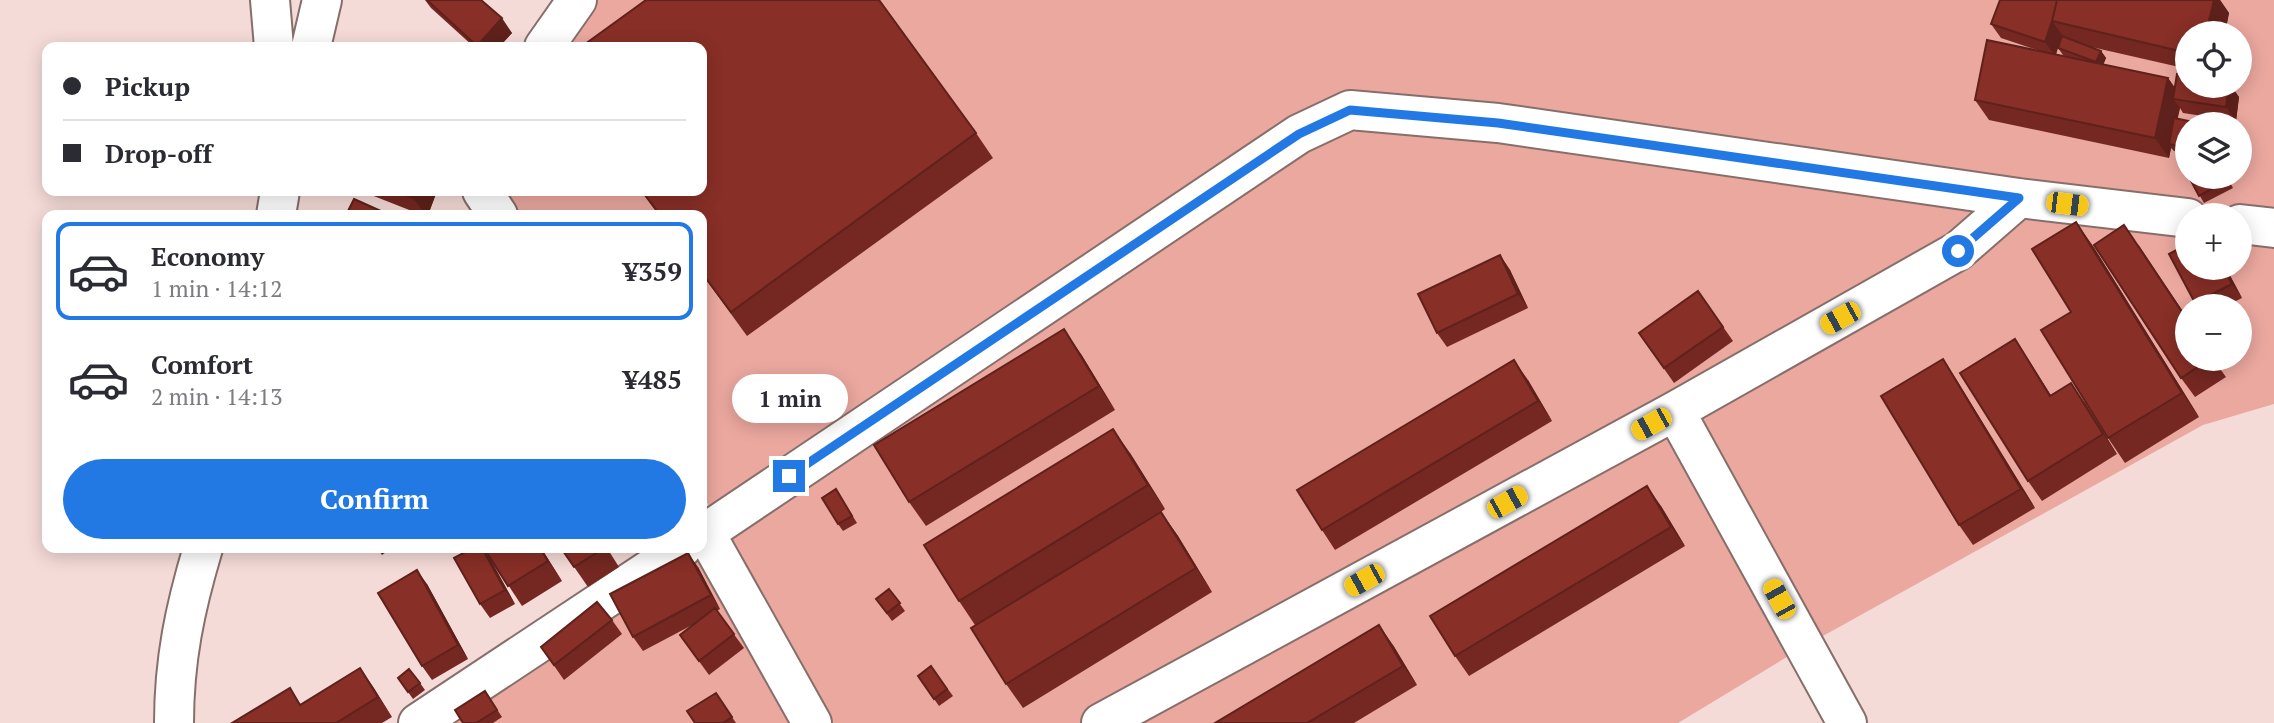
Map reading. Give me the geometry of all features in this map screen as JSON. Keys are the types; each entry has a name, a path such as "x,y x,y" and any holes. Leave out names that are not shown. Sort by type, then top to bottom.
{"street":[{"path":"270,0 274,42"},
{"path":"312,42 322,0"},
{"path":"548,42 578,0"},
{"path":"707,529 1299,134 1350,110 1498,123 2019,198 2175,216"},
{"path":"1101,723 1675,411 1958,251 2019,198"},
{"path":"2252,225 2274,228"},
{"path":"1675,411 1847,723"},
{"path":"707,550 812,723"},
{"path":"174,723 174,672 187,601 201,553"},
{"path":"418,723 671,553"}],"shaded area":[{"path":"593,0 2274,0 2274,404 2203,425 1805,646 1678,723 446,723 729,536 707,503 707,210 514,210 504,196 707,196 707,42 562,42"}],"building":[{"path":"427,0 481,0 502,18 481,42 473,42"},
{"path":"646,0 879,0 976,133 731,312 707,280 707,210 656,210 646,196 707,196 707,42 588,42"},
{"path":"2000,0 2057,0 2045,42 1991,24"},
{"path":"2057,0 2214,0 2209,21 2175,21 2175,50 2052,21"},
{"path":"2062,36 2101,51 2096,62 2058,48"},
{"path":"1987,40 2168,78 2155,138 1975,100"},
{"path":"2175,86 2175,98 2227,98 2226,107 2173,99"},
{"path":"2174,118 2175,118 2175,145 2169,144"},
{"path":"2195,189 2212,189 2199,196"},
{"path":"354,199 379,210 348,210"},
{"path":"2076,222 2182,393 2108,438 2041,330 2071,312 2032,249"},
{"path":"2124,225 2175,302 2175,369 2094,245"},
{"path":"2175,251 2175,265 2169,254"},
{"path":"1500,255 1518,294 1437,333 1418,294"},
{"path":"2183,280 2230,280 2232,284 2213,294 2190,294"},
{"path":"1698,291 1723,327 1664,368 1639,333"},
{"path":"1064,329 1099,386 909,502 874,445"},
{"path":"2015,339 2050,396 2071,383 2103,434 2028,481 1960,373"},
{"path":"1943,359 2021,489 1959,525 1881,396"},
{"path":"1514,360 1538,401 1322,530 1297,490"},
{"path":"2176,371 2192,371 2181,378"},
{"path":"1113,429 1148,485 959,601 924,545"},
{"path":"1647,486 1671,527 1455,656 1430,616"},
{"path":"836,489 852,516 838,524 822,498"},
{"path":"1161,512 1196,568 1006,684 971,628"},
{"path":"464,553 485,553 505,590 480,604 454,558"},
{"path":"487,553 543,553 548,561 508,586"},
{"path":"564,553 596,553 574,567"},
{"path":"688,553 711,595 633,637 610,594"},
{"path":"417,570 458,645 422,666 378,593"},
{"path":"889,589 900,603 887,613 876,599"},
{"path":"597,602 612,620 554,665 541,647"},
{"path":"715,608 734,634 699,661 680,635"},
{"path":"1379,625 1403,666 1307,723 1215,723"},
{"path":"931,666 947,689 934,699 918,676"},
{"path":"360,668 378,697 336,723 232,723 290,688 300,705"},
{"path":"409,669 420,683 408,692 398,678"},
{"path":"485,691 497,710 476,723 463,723 455,710"},
{"path":"716,693 732,717 723,723 695,723 687,711"}],"route":[{"path":"789,476 1299,134 1350,110 1498,123 2019,198 1958,251"}]}
